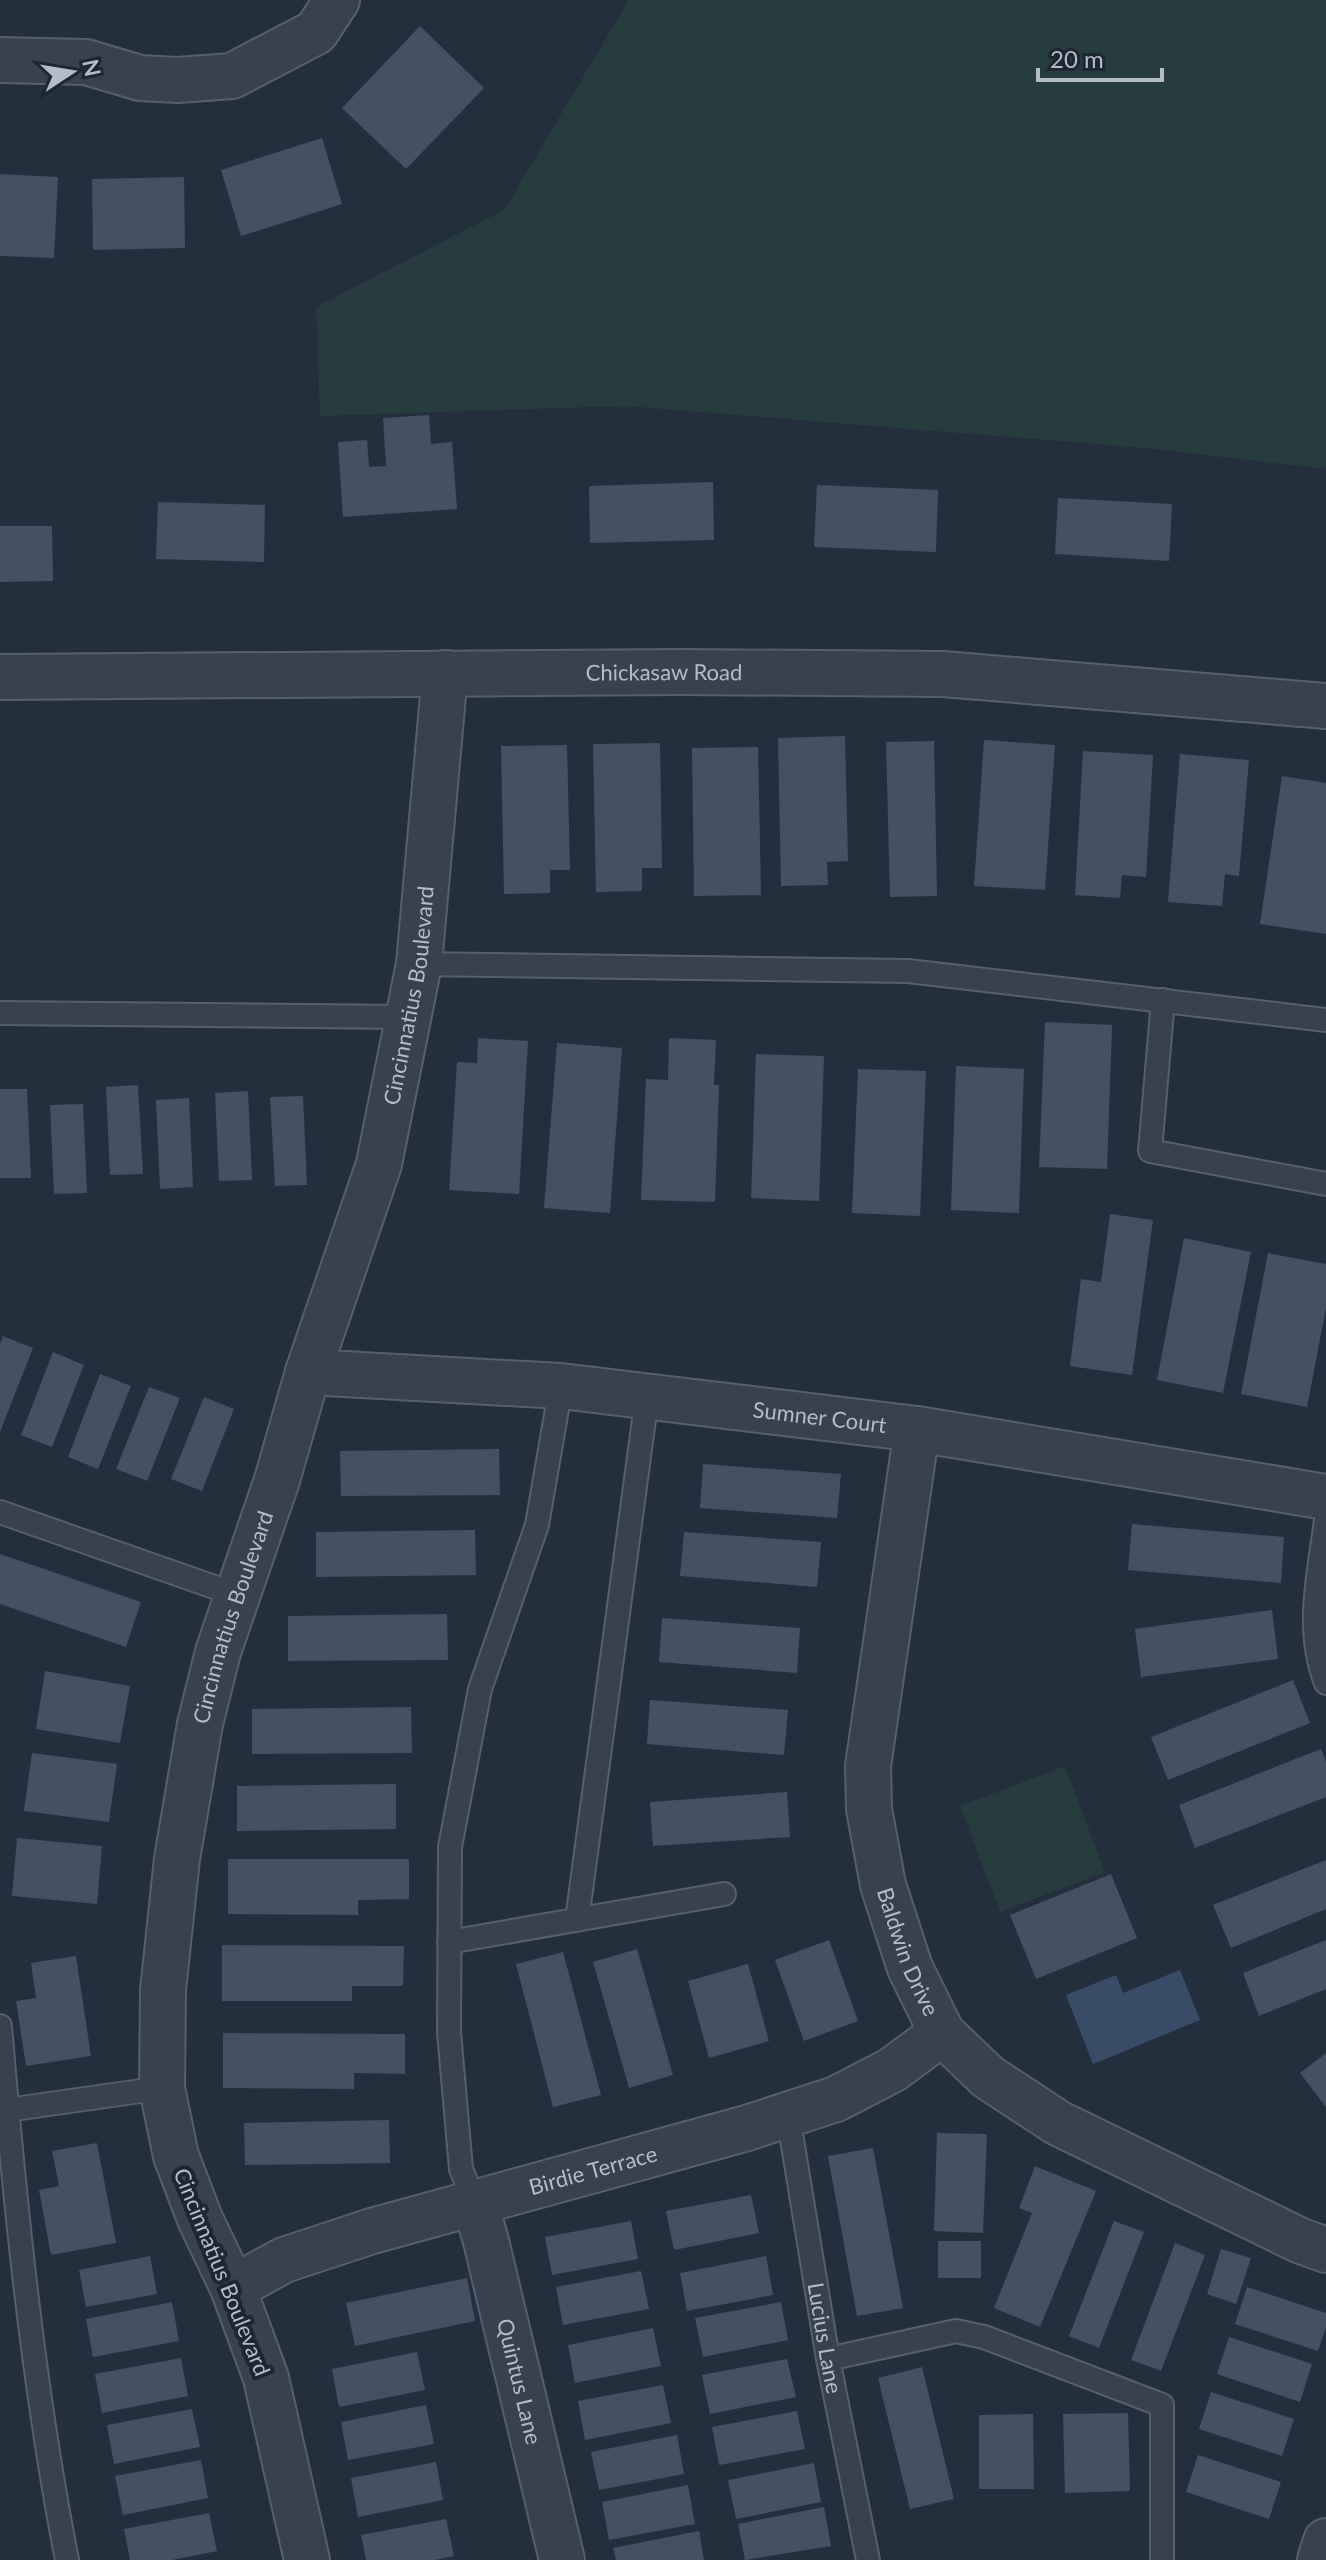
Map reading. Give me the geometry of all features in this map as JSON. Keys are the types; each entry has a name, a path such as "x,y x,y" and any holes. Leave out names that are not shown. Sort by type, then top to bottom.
{"street":[{"path":"0,60 86,62 140,78 177,80 232,76 316,32 337,0"},
{"name":"Chickasaw Road","path":"0,677 445,673 943,674 1326,706"},
{"name":"Cincinnatius Boulevard","path":"307,2560 266,2378 233,2288 200,2219 176,2156 162,2088 163,1990 177,1859 200,1724 218,1652 379,1164 419,964 445,673"},
{"name":"Sumner Court","path":"308,1372 561,1386 917,1429 1326,1497"},
{"name":"Baldwin Drive","path":"917,1429 868,1766 869,1809 883,1885 896,1929 910,1968 942,2033 988,2077 1058,2123 1301,2241 1326,2250"},
{"name":"Birdie Terrace","path":"233,2288 284,2260 372,2231 836,2099 892,2070 942,2033"},
{"name":"Quintus Lane","path":"475,2203 562,2560"},
{"path":"1320,2560 1326,2541"}],"lane":[{"path":"419,964 908,971 1326,1020"},
{"path":"1163,1000 1150,1151 1326,1184"},
{"path":"0,1013 408,1017"},
{"path":"475,2203 461,2169 449,2032 450,1847 480,1689 537,1525 561,1386"},
{"path":"577,1920 647,1397"},
{"path":"0,1512 237,1595"},
{"path":"1326,1520 1313,1623 1326,1683"},
{"path":"449,1942 724,1894"},
{"path":"0,2026 47,2460 67,2560"},
{"path":"7,2110 162,2088"},
{"name":"Lucius Lane","path":"788,2115 828,2359 868,2560"},
{"path":"828,2359 956,2331 984,2337 1162,2405 1162,2560"}],"green space":[{"path":"629,0 1326,0 1326,469 1146,448 626,406 320,416 316,307 504,210"},
{"path":"1065,1766 1105,1872 1000,1912 960,1806"}],"water":[{"path":"1180,1970 1200,2020 1093,2064 1066,1995 1116,1975 1123,1993"}],"building":[{"path":"420,26 484,88 406,169 342,108"},
{"path":"322,138 342,204 241,236 221,170"},
{"path":"0,174 58,177 54,258 0,256"},
{"path":"184,177 185,248 93,250 92,179"},
{"path":"429,415 431,444 452,442 457,509 343,517 338,442 367,440 369,467 386,466 383,418"},
{"path":"713,482 714,540 590,543 589,486"},
{"path":"817,485 938,490 936,552 814,547"},
{"path":"1058,498 1172,504 1169,561 1055,554"},
{"path":"158,502 265,505 264,562 156,559"},
{"path":"0,526 52,526 53,581 0,582"},
{"path":"845,736 848,861 827,862 828,885 781,886 778,738"},
{"path":"984,740 1055,745 1045,890 974,886"},
{"path":"934,741 937,896 890,897 886,742"},
{"path":"660,743 662,868 642,868 642,891 596,892 593,744"},
{"path":"567,745 570,870 550,870 550,893 504,894 501,746"},
{"path":"758,747 761,895 694,896 692,748"},
{"path":"1083,751 1153,755 1146,877 1122,875 1120,898 1075,895"},
{"path":"1180,754 1249,760 1239,876 1225,874 1222,906 1168,902"},
{"path":"1282,776 1326,783 1326,934 1260,924"},
{"path":"1045,1022 1112,1025 1107,1169 1039,1167"},
{"path":"478,1038 528,1041 519,1194 449,1190 457,1062 477,1063"},
{"path":"669,1038 716,1040 714,1085 719,1085 715,1202 641,1200 646,1079 668,1080"},
{"path":"557,1043 622,1048 610,1213 544,1208"},
{"path":"756,1054 824,1056 819,1201 751,1198"},
{"path":"956,1066 1024,1069 1019,1213 951,1210"},
{"path":"858,1069 926,1071 920,1216 852,1213"},
{"path":"138,1085 143,1174 110,1175 106,1087"},
{"path":"0,1089 27,1089 31,1178 0,1178"},
{"path":"248,1091 252,1180 219,1181 215,1093"},
{"path":"303,1096 307,1185 275,1186 270,1097"},
{"path":"189,1098 193,1187 160,1189 156,1100"},
{"path":"83,1104 87,1193 54,1194 50,1105"},
{"path":"1110,1214 1153,1220 1132,1375 1070,1366 1081,1279 1101,1282"},
{"path":"1184,1238 1251,1252 1223,1393 1157,1380"},
{"path":"1268,1253 1326,1264 1326,1308 1307,1407 1241,1394"},
{"path":"3,1336 33,1348 0,1432 0,1344"},
{"path":"53,1352 84,1365 52,1447 21,1435"},
{"path":"100,1374 131,1386 98,1469 68,1457"},
{"path":"149,1387 180,1398 147,1481 116,1469"},
{"path":"204,1397 234,1409 202,1491 171,1479"},
{"path":"499,1449 500,1495 341,1496 340,1451"},
{"path":"703,1464 841,1474 837,1518 700,1508"},
{"path":"1132,1524 1284,1537 1281,1583 1128,1570"},
{"path":"475,1530 476,1575 316,1577 316,1532"},
{"path":"684,1532 821,1542 817,1587 680,1576"},
{"path":"0,1554 141,1602 126,1647 0,1604"},
{"path":"1272,1610 1278,1659 1141,1677 1135,1629"},
{"path":"447,1614 448,1660 288,1661 288,1616"},
{"path":"662,1618 800,1628 797,1673 659,1662"},
{"path":"45,1671 130,1686 120,1743 36,1729"},
{"path":"1293,1680 1310,1723 1168,1780 1151,1737"},
{"path":"650,1700 788,1710 784,1755 647,1744"},
{"path":"411,1707 412,1753 252,1754 252,1709"},
{"path":"1321,1749 1326,1762 1326,1797 1195,1848 1179,1805"},
{"path":"32,1753 117,1764 109,1822 24,1811"},
{"path":"396,1784 396,1829 237,1831 237,1786"},
{"path":"787,1792 790,1837 653,1846 650,1802"},
{"path":"17,1838 102,1846 97,1904 12,1896"},
{"path":"228,1859 409,1859 409,1899 358,1900 358,1915 228,1914"},
{"path":"1326,1860 1326,1909 1231,1948 1213,1905"},
{"path":"1111,1874 1137,1938 1036,1979 1010,1915"},
{"path":"829,1940 858,2021 804,2041 775,1960"},
{"path":"1326,1940 1326,1989 1259,2016 1243,1973"},
{"path":"222,1945 404,1946 403,1986 352,1986 352,2001 222,2001"},
{"path":"637,1949 673,2075 629,2088 593,1962"},
{"path":"563,1952 601,2095 553,2107 516,1964"},
{"path":"76,1956 91,2056 26,2066 16,2001 36,1998 31,1963"},
{"path":"748,1964 769,2041 709,2058 688,1981"},
{"path":"223,2033 405,2034 405,2074 354,2073 354,2089 223,2088"},
{"path":"1326,2053 1326,2107 1300,2073"},
{"path":"389,2120 390,2163 245,2165 244,2123"},
{"path":"937,2133 987,2134 983,2233 934,2231"},
{"path":"97,2143 116,2243 51,2255 39,2190 59,2186 52,2151"},
{"path":"873,2148 903,2308 857,2316 828,2156"},
{"path":"1035,2166 1096,2191 1040,2327 994,2308 1032,2213 1019,2208"},
{"path":"751,2195 759,2233 674,2250 666,2211"},
{"path":"631,2221 638,2259 552,2275 545,2237"},
{"path":"1114,2221 1144,2232 1099,2348 1069,2336"},
{"path":"938,2241 981,2241 981,2278 938,2278"},
{"path":"1175,2243 1205,2255 1161,2371 1131,2360"},
{"path":"1221,2249 1251,2258 1236,2304 1207,2294"},
{"path":"150,2256 157,2294 86,2307 79,2270"},
{"path":"766,2256 773,2295 687,2311 680,2273"},
{"path":"641,2271 649,2309 563,2325 556,2287"},
{"path":"467,2278 475,2321 355,2346 346,2303"},
{"path":"1247,2287 1326,2313 1326,2327 1318,2351 1235,2324"},
{"path":"172,2302 179,2341 93,2357 86,2319"},
{"path":"781,2302 788,2340 703,2357 695,2318"},
{"path":"653,2328 661,2366 575,2383 568,2345"},
{"path":"1229,2337 1312,2364 1300,2402 1217,2374"},
{"path":"417,2352 425,2390 339,2407 332,2369"},
{"path":"181,2358 188,2396 102,2413 95,2374"},
{"path":"787,2359 796,2397 710,2414 702,2375"},
{"path":"922,2367 954,2499 910,2509 878,2378"},
{"path":"663,2385 671,2423 585,2440 578,2401"},
{"path":"1211,2392 1294,2419 1282,2456 1199,2429"},
{"path":"426,2405 434,2444 348,2460 341,2422"},
{"path":"192,2409 200,2447 114,2464 107,2425"},
{"path":"797,2411 805,2449 719,2465 712,2427"},
{"path":"1128,2413 1130,2491 1065,2493 1063,2414"},
{"path":"1033,2414 1034,2489 979,2489 979,2415"},
{"path":"677,2435 684,2474 599,2490 591,2452"},
{"path":"1198,2455 1281,2482 1269,2519 1186,2492"},
{"path":"201,2460 208,2498 123,2515 115,2476"},
{"path":"436,2462 443,2500 358,2517 351,2478"},
{"path":"814,2463 821,2502 736,2519 728,2480"},
{"path":"688,2485 695,2524 609,2540 602,2502"},
{"path":"824,2507 831,2546 745,2560 738,2524"},
{"path":"209,2513 217,2551 172,2560 130,2560 124,2529"},
{"path":"446,2519 454,2556 435,2560 366,2560 361,2535"},
{"path":"699,2531 704,2560 616,2560 613,2548"}]}
